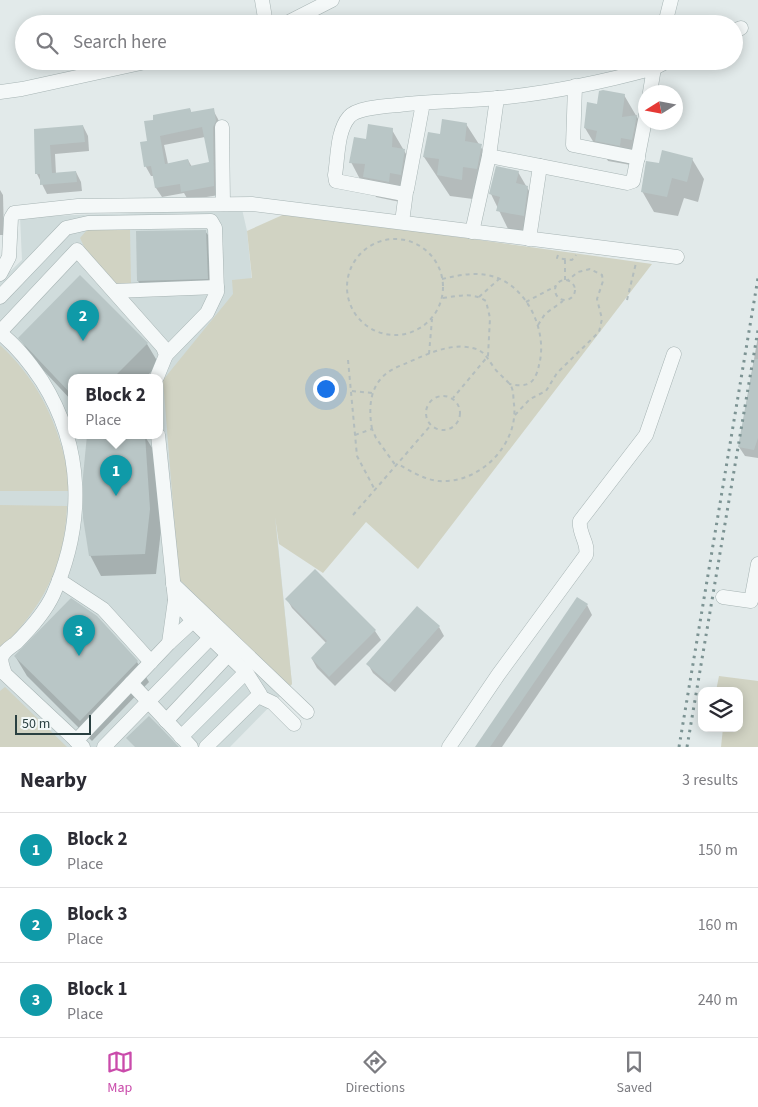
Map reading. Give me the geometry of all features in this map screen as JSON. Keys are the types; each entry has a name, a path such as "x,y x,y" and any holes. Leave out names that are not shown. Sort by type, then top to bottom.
{"street":[{"path":"262,0 264,15"},
{"path":"303,15 332,0"},
{"path":"667,15 671,0"},
{"path":"0,92 22,90 110,70"},
{"path":"406,192 401,195 336,181 335,175 342,128 349,116 356,112 423,103 497,98 575,86 608,80 637,70"},
{"path":"651,85 654,70"},
{"path":"575,86 573,145 638,158"},
{"path":"472,232 489,156 497,98"},
{"path":"402,222 423,103"},
{"path":"222,127 223,204"},
{"path":"489,156 627,183 633,180 643,130"},
{"path":"529,239 540,166"},
{"path":"0,274 9,257 11,218 17,211 78,206 252,204 677,257"},
{"path":"0,297 66,228 88,223 211,221 215,228 217,292 207,313 166,356 158,374"},
{"path":"66,228 77,250 163,347 166,356"},
{"path":"68,436 56,403 37,373 13,343 0,333 77,250"},
{"path":"114,292 217,287"},
{"path":"450,747 498,675 586,555 587,550 580,531 580,521 646,435 674,354"},
{"path":"69,439 76,509 72,538 52,597 33,624 4,653 2,661 3,675 79,744 131,683 193,620"},
{"path":"158,439 175,600 169,643"},
{"path":"723,597 751,602 758,564"},
{"path":"59,580 103,609 151,662"},
{"path":"173,584 307,712"},
{"path":"175,600 246,672 258,690 258,696 206,747"},
{"path":"104,747 150,702 211,637"},
{"path":"166,721 228,655"},
{"path":"131,683 186,742 246,672"},
{"path":"258,696 273,703 294,724"}],"path":[{"path":"429,354 432,318 442,298 442,279 438,265 429,252 415,242 399,238 383,239 368,246 356,257 348,272 346,288 349,303 356,317 368,328 382,334 398,336 413,332 432,318"},
{"path":"627,300 639,251"},
{"path":"538,325 545,314 571,298 575,293 575,286 567,280 565,259"},
{"path":"515,416 530,399 546,391 557,373 599,332 602,326 602,319 596,299 603,281 602,275 590,269 578,272 526,302"},
{"path":"442,279 480,273 499,279 519,292 526,302 538,325 542,343 538,372 531,382 523,385 509,384"},
{"path":"479,297 499,279"},
{"path":"556,286 557,295 565,300"},
{"path":"442,298 471,295 486,301 489,307 488,356 495,369 512,387 516,421 509,440 486,466 470,474 440,482 428,479 397,465 380,444 372,429 370,416 372,393 376,383 394,368 429,354 466,346 488,356"},
{"path":"453,398 488,356"},
{"path":"348,360 359,462 375,490"},
{"path":"351,391 372,393"},
{"path":"442,395 453,398 460,407 461,413 457,424 447,430 431,426 426,415 428,404 442,395"},
{"path":"353,515 431,426"},
{"path":"356,435 372,429"}],"shaded area":[{"path":"242,209 247,231 292,684 230,747 0,747 0,281 22,260 20,217"}],"green space":[{"path":"287,213 652,264 418,569 366,522 323,573 279,544 275,517 292,684 288,688 179,579 163,380 233,294 232,280 252,278 247,231"},
{"path":"130,229 131,283 115,285 88,255 80,238 87,230"},
{"path":"0,345 28,376 49,412 63,450 71,491 0,491"},
{"path":"0,505 67,506 62,548 48,585 28,618 0,650"},
{"path":"719,676 758,681 758,747 721,747 723,732 743,732 743,687 717,687"},
{"path":"5,687 67,747 0,747 0,691"}],"building":[{"path":"599,91 625,94 622,117 637,115 632,140 621,138 620,146 595,141 597,131 584,128 587,102 597,104"},
{"path":"190,108 191,112 214,108 216,121 213,127 214,186 181,192 180,184 155,188 151,166 144,167 140,142 147,141 144,121 153,120 153,115","holes":["202,127 209,162 190,166 188,159 165,164 160,136"]},
{"path":"442,119 467,123 465,141 482,144 477,169 463,167 462,180 437,175 439,159 423,157 428,132 440,134"},
{"path":"368,124 393,128 392,147 405,149 401,175 390,173 389,182 363,177 365,164 349,163 354,137 366,139"},
{"path":"83,125 85,142 50,145 52,173 76,171 77,182 40,185 40,174 35,174 34,129"},
{"path":"662,150 693,158 687,182 672,178 667,197 641,192 646,161 659,163"},
{"path":"496,166 519,171 516,183 528,186 524,216 496,211 500,197 489,194"},
{"path":"206,230 208,279 137,281 136,231"},
{"path":"80,275 148,343 117,374 68,374 68,391 18,338"},
{"path":"754,359 758,359 758,438 754,450 738,447"},
{"path":"87,439 145,439 150,509 145,554 89,556 83,518 83,476"},
{"path":"315,569 376,630 329,677 311,658 327,641 285,599"},
{"path":"577,597 588,604 490,747 475,747"},
{"path":"71,598 97,616 138,661 80,721 14,656"},
{"path":"417,606 440,626 389,684 366,664"},
{"path":"149,716 179,747 135,747 126,738"}],"railway":[{"path":"679,747 758,278"},
{"path":"687,747 758,330"}],"place":[{"name":"Block 3","path":"83,341"},
{"name":"Block 2","path":"116,496"},
{"name":"Block 1","path":"79,656"}]}
